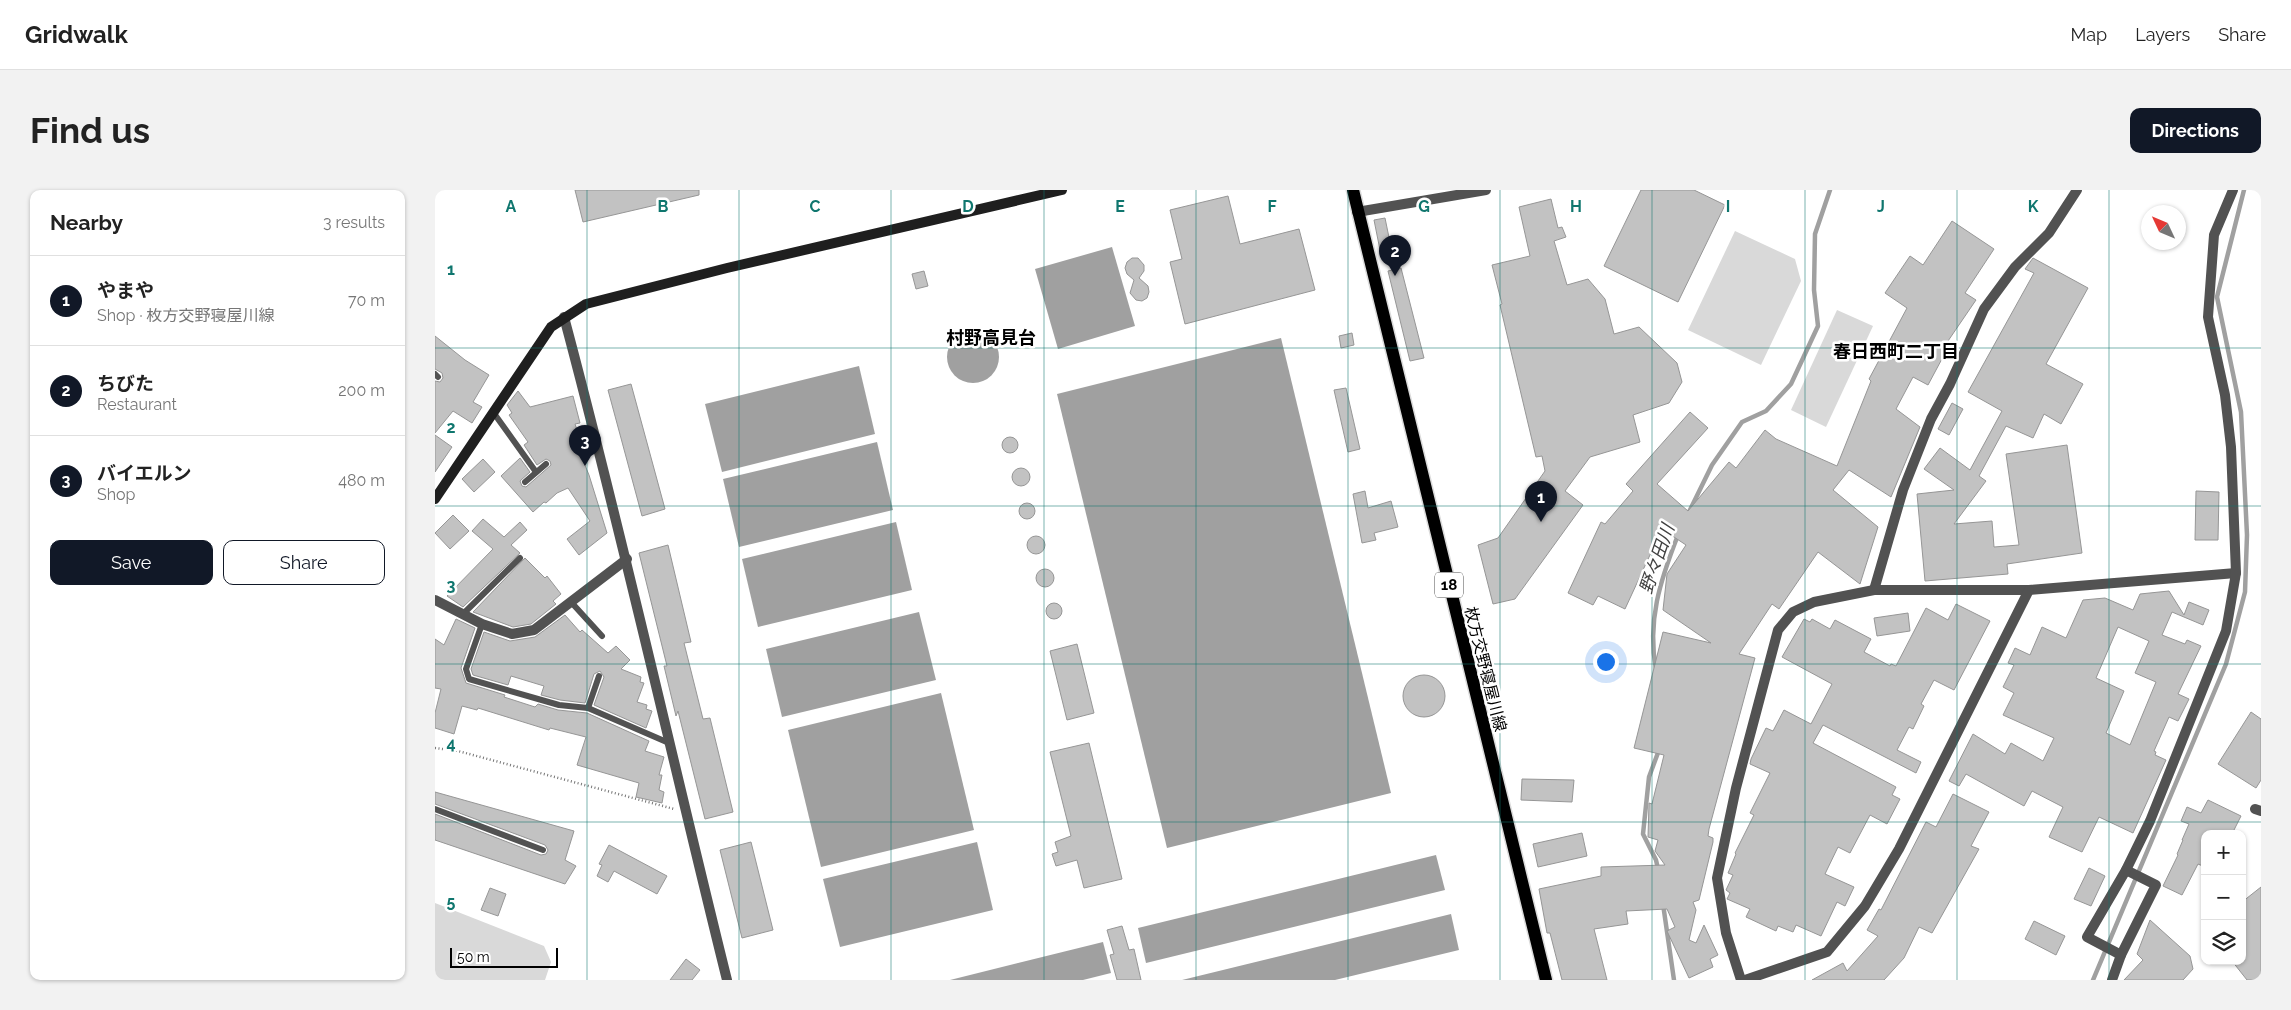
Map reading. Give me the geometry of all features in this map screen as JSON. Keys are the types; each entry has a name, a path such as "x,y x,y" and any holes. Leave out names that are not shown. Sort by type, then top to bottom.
{"main road":[{"name":"枚方交野寝屋川線","path":"1353,190 1546,980"}],"street":[{"path":"435,499 551,327 586,304 727,268 1062,190"},
{"path":"1357,212 1486,190"},
{"path":"1874,590 1910,472 1931,419 1950,384 1984,309 2015,267 2049,233 2077,190"},
{"path":"2118,954 2087,937 2128,871 2150,821 2223,640 2236,573 2231,447 2225,395 2208,317 2215,235 2233,190"},
{"path":"564,317 627,559 685,812 727,980"},
{"path":"435,600 482,624 511,634 534,630 627,559"},
{"path":"1741,980 1726,933 1717,878 1736,788 1779,630 1793,612 1814,602 1874,590 2029,590 2236,573"},
{"path":"1745,980 1827,952 1865,906 1899,849 2029,590"},
{"path":"2112,980 2118,954 2156,885 2128,871"}],"lane":[{"path":"493,412 536,472"},
{"path":"525,482 545,464"},
{"path":"463,614 520,558"},
{"path":"571,602 602,636"},
{"path":"482,624 466,669 469,679 559,705 588,708 669,743"},
{"path":"588,708 599,676"},
{"path":"435,810 543,850"}],"path":[{"path":"435,748 458,751 685,812"}],"shaded area":[{"path":"1735,231 1795,259 1801,281 1761,365 1688,330"},
{"path":"1112,247 1135,326 1058,349 1035,269"},
{"path":"1837,310 1873,326 1826,427 1791,410"},
{"path":"973,331 983,333 991,339 997,347 999,357 997,367 991,375 983,381 973,383 963,381 955,375 949,367 947,357 949,347 955,339 963,333"},
{"path":"1281,338 1391,793 1167,848 1057,394"},
{"path":"859,366 875,434 722,472 705,404"},
{"path":"877,442 893,510 739,547 723,479"},
{"path":"896,522 912,590 758,627 742,559"},
{"path":"919,612 936,680 782,717 766,649"},
{"path":"941,693 974,830 821,867 788,730"},
{"path":"977,842 993,910 840,947 823,879"},
{"path":"1436,855 1445,890 1146,963 1138,928"},
{"path":"435,903 544,946 551,962 545,980 435,980"},
{"path":"1451,914 1459,950 1335,980 1182,980"},
{"path":"1103,942 1111,973 1083,980 950,980"}],"building":[{"path":"575,190 699,190 699,195 583,222"},
{"path":"1641,190 1694,190 1725,205 1678,302 1604,266"},
{"path":"1228,196 1240,244 1299,229 1315,290 1185,324 1170,262 1182,259 1170,210"},
{"path":"1551,199 1558,228 1562,227 1566,237 1554,241 1567,285 1588,279 1605,299 1614,334 1639,327 1677,363 1682,382 1669,403 1633,415 1640,442 1590,457 1565,491 1583,505 1515,599 1493,604 1478,545 1498,538 1545,471 1542,456 1536,457 1492,265 1530,256 1519,207"},
{"path":"1385,218 1392,252 1381,255 1374,220"},
{"path":"1952,221 1994,249 1965,293 1976,300 1948,341 1951,342 1928,385 1913,377 1896,409 1920,427 1891,497 1849,470 1833,490 1878,527 1860,584 1818,552 1779,609 1772,604 1739,654 1755,658 1709,829 1708,836 1713,838 1713,842 1699,900 1693,902 1696,910 1689,940 1696,943 1704,925 1718,955 1710,959 1713,967 1689,978 1667,931 1675,927 1667,909 1626,911 1628,924 1594,929 1607,980 1562,980 1550,933 1547,933 1539,889 1601,876 1601,867 1665,865 1655,851 1658,840 1648,837 1649,803 1652,804 1664,755 1634,748 1663,632 1711,643 1663,610 1667,574 1686,545 1665,531 1656,542 1625,609 1598,596 1593,605 1568,593 1601,522 1605,524 1633,491 1626,484 1690,412 1708,428 1657,484 1688,511 1729,462 1736,468 1765,430 1776,439 1837,466 1871,381 1869,379 1907,308 1885,293 1910,256 1923,265"},
{"path":"1132,258 1138,258 1144,265 1144,271 1139,278 1148,286 1149,292 1147,298 1142,301 1136,300 1130,293 1134,280 1127,274 1125,268 1127,262"},
{"path":"2033,258 2088,288 2046,364 2083,384 2061,424 2044,414 2033,438 2006,426 1979,476 1986,481 1954,524 1992,521 1994,547 2019,545 2006,454 2067,445 2082,553 2007,564 2008,574 1925,581 1917,494 1954,490 1924,469 1940,448 1970,470 2002,411 1968,392 2034,273 2025,269"},
{"path":"1401,268 1424,358 1410,361 1388,271"},
{"path":"924,271 928,286 916,289 912,274"},
{"path":"1352,333 1354,345 1341,348 1339,336"},
{"path":"435,336 465,360 489,375 473,402 482,407 472,423 453,411 435,433 435,381 440,382 443,378 442,373 435,369"},
{"path":"631,384 665,509 642,516 608,390"},
{"path":"1346,388 1360,449 1348,452 1334,390"},
{"path":"518,391 530,407 573,396 580,423 575,424 582,444 577,446 589,475 607,533 579,555 567,539 590,521 568,488 557,493 533,512 501,476 520,458 530,472 520,481 522,486 526,487 551,465 550,461 546,459 537,465 524,445 528,442 509,415 512,413 507,405"},
{"path":"1952,403 1963,409 1949,435 1938,429"},
{"path":"435,435 452,447 435,472"},
{"path":"1007,437 1013,437 1018,442 1016,451 1007,453 1002,448 1002,442"},
{"path":"483,459 495,472 474,492 462,479"},
{"path":"1021,468 1027,471 1030,477 1027,483 1021,486 1015,483 1012,477 1015,471"},
{"path":"1365,491 1368,508 1391,501 1398,527 1374,533 1376,540 1362,543 1353,494"},
{"path":"2196,491 2219,492 2218,540 2195,540"},
{"path":"1024,503 1030,503 1035,508 1033,517 1024,519 1019,514 1019,508"},
{"path":"453,515 469,531 450,549 435,533"},
{"path":"483,519 504,537 520,522 527,530 511,545 520,553 463,607 447,596 493,549 472,531"},
{"path":"1036,536 1042,539 1045,545 1042,551 1036,554 1030,551 1027,545 1030,539"},
{"path":"668,545 691,642 684,643 703,719 710,718 733,812 705,819 678,711 676,716 664,666 667,666 639,553"},
{"path":"525,558 545,578 547,576 561,594 553,601 556,604 531,624 513,627 473,612"},
{"path":"1041,569 1049,569 1054,574 1052,585 1041,587 1036,582 1036,574"},
{"path":"2169,591 2184,615 2189,602 2209,610 2203,625 2172,612 2162,635 2185,644 2187,640 2201,646 2178,694 2189,699 2178,721 2169,717 2154,751 2156,752 2155,755 2166,760 2133,833 2099,817 2082,852 2049,837 2063,807 2032,791 2024,806 1966,774 1959,786 1949,781 1973,734 2005,754 2011,743 2043,761 2054,738 2003,715 2014,693 2003,687 2014,665 2008,663 2015,648 2030,655 2042,627 2066,638 2083,600 2105,598 2133,610 2140,594","holes":["2118,627 2149,641 2135,673 2156,682 2130,745 2106,733 2124,691 2096,678"]},
{"path":"1051,603 1057,603 1062,608 1060,617 1051,619 1046,614 1046,608"},
{"path":"1956,604 1990,621 1954,690 1934,680 1921,704 1924,706 1913,729 1909,727 1897,750 1921,762 1916,773 1823,725 1813,743 1896,787 1892,795 1900,799 1887,824 1870,815 1850,853 1838,847 1825,874 1854,887 1845,906 1837,902 1821,936 1796,925 1793,932 1778,926 1776,931 1746,917 1750,909 1727,899 1730,893 1726,890 1733,875 1728,873 1735,853 1754,815 1750,813 1770,773 1750,764 1751,759 1766,728 1773,731 1784,710 1811,724 1832,684 1782,657 1804,619 1810,622 1812,619 1830,629 1835,620 1871,639 1864,652 1890,666 1891,664 1896,666 1926,608 1948,620"},
{"path":"1908,613 1910,631 1877,636 1874,618"},
{"path":"565,615 580,632 582,630 608,653 616,646 630,660 621,669 641,677 640,682 644,683 637,702 647,705 646,709 652,711 646,728 594,705 604,677 600,671 594,674 585,703 560,700 541,695 544,686 511,676 508,685 473,675 471,669 484,632 510,641 535,637"},
{"path":"456,619 475,628 461,668 466,683 535,707 538,704 558,710 587,713 649,741 645,751 664,757 659,775 662,775 659,790 664,792 662,803 636,797 639,783 577,765 586,737 550,728 549,730 478,708 477,710 462,706 454,734 435,728 435,713 441,689 435,688 435,639 444,645"},
{"path":"1077,644 1094,713 1067,720 1050,651"},
{"path":"1420,675 1428,675 1439,681 1445,696 1439,711 1428,717 1420,717 1409,711 1403,700 1403,692 1409,681"},
{"path":"2251,712 2261,719 2261,780 2256,788 2218,764"},
{"path":"1089,743 1122,879 1084,888 1077,860 1056,866 1052,854 1058,852 1055,842 1071,836 1050,752"},
{"path":"1522,779 1574,780 1572,802 1521,800"},
{"path":"435,792 574,831 565,860 576,866 565,884 435,840 435,814 541,855 546,854 548,850 545,845 435,804"},
{"path":"1953,794 1989,812 1971,846 1979,849 1932,933 1919,927 1904,958 1884,980 1812,980 1843,963 1847,971 1878,936 1867,930 1879,909 1881,910 1926,822 1936,827"},
{"path":"2208,800 2241,816 2234,830 2201,830 2201,865 2198,864 2182,895 2163,886 2178,855 2189,824 2181,821 2187,807 2201,813"},
{"path":"1582,833 1587,856 1538,867 1533,844"},
{"path":"751,842 773,930 742,938 720,850"},
{"path":"609,845 667,876 657,894 614,871 608,882 597,876 602,865 599,864"},
{"path":"2089,868 2105,876 2091,906 2074,899"},
{"path":"2261,887 2261,980 2247,980 2235,965 2246,965 2246,899"},
{"path":"490,888 506,894 498,916 481,910"},
{"path":"2150,920 2190,956 2193,969 2183,980 2124,980 2143,960 2137,954"},
{"path":"2034,921 2065,936 2056,955 2025,939"},
{"path":"1122,926 1129,950 1134,949 1141,980 1117,980 1110,955 1114,954 1107,930"},
{"path":"686,959 700,970 692,980 670,980"}],"waterway":[{"name":"野々田川","path":"1689,512 1712,465 1742,422 1766,411 1791,384 1818,326 1814,290 1815,234 1830,190"},
{"path":"2093,980 2226,664 2245,592 2247,535 2241,412 2217,297 2244,190"},
{"name":"野々田川","path":"1656,670 1653,635 1654,618 1661,585 1678,535"},
{"name":"野々田川","path":"1658,869 1656,860 1643,834 1649,777 1659,750"},
{"name":"野々田川","path":"1663,904 1674,980"}],"place":[{"name":"ちびた","path":"1395,276"},
{"name":"バイエルン","path":"585,466"},
{"name":"やまや","path":"1541,522"}],"district":[{"name":"村野高見台","path":"991,338"},
{"name":"春日西町二丁目","path":"1896,352"}]}
